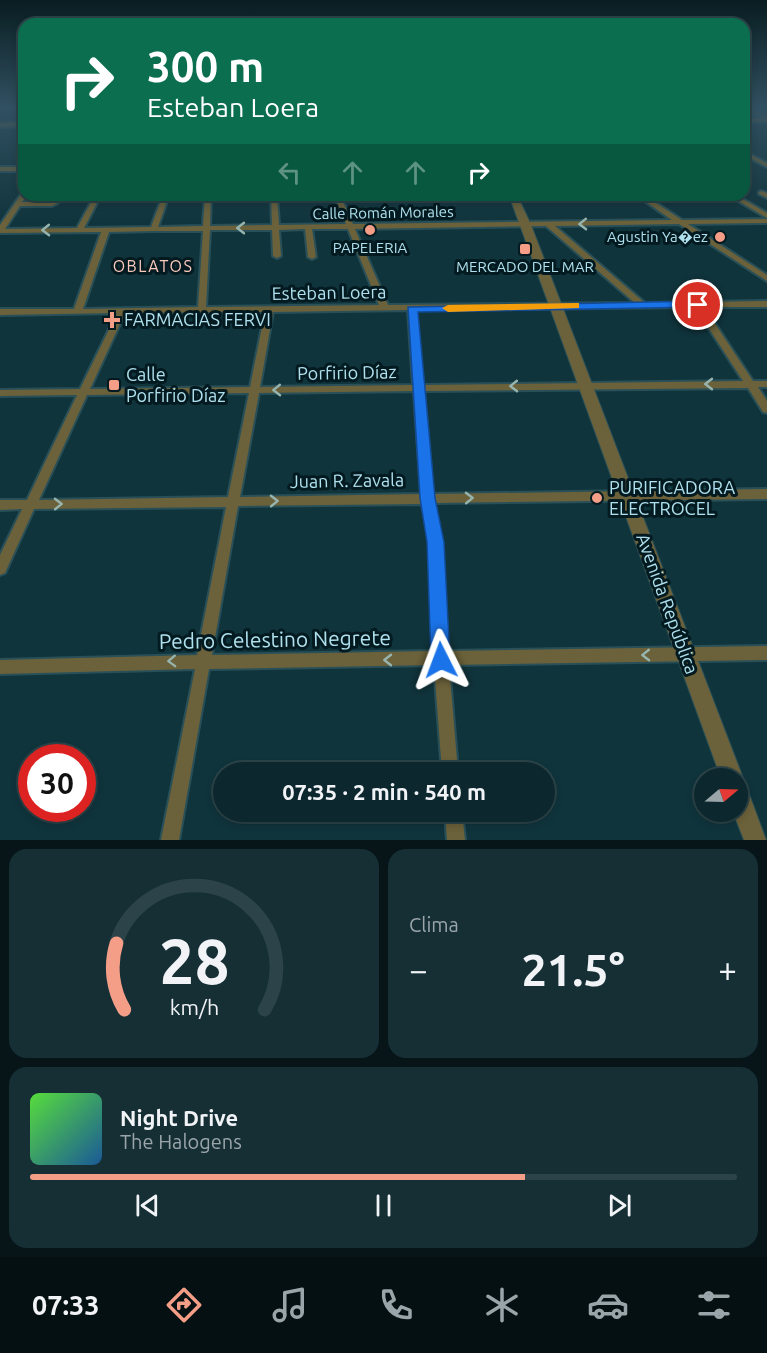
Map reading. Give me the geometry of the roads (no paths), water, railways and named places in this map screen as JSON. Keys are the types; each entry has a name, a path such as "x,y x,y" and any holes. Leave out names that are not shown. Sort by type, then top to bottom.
{"street":[{"path":"750,156 766,164"},
{"path":"750,164 766,164"},
{"path":"0,169 18,169"},
{"path":"0,231 20,201"},
{"path":"18,204 52,204 56,201"},
{"path":"79,230 95,201"},
{"path":"154,229 164,201"},
{"path":"202,311 208,201"},
{"path":"274,201 278,256"},
{"path":"339,201 385,309"},
{"name":"Avenida República","path":"516,201 728,768"},
{"path":"648,201 767,279"},
{"path":"741,201 767,216"},
{"name":"Calle Román Morales","path":"0,231 767,221"},
{"path":"548,224 643,305"},
{"path":"308,227 312,257"},
{"path":"77,312 105,230"},
{"name":"Esteban Loera","path":"0,312 269,311 767,304"},
{"path":"698,305 767,410"},
{"path":"412,309 427,498 435,542 449,762"},
{"path":"0,569 122,311"},
{"path":"170,840 269,311"},
{"name":"Porfirio Díaz","path":"0,393 767,384"},
{"name":"Juan R. Zavala","path":"0,505 767,494"},
{"name":"Pedro Celestino Negrete","path":"0,667 205,660 441,660 767,653"},
{"path":"748,821 755,840"},
{"path":"455,822 456,840"}],"place":[{"name":"PAPELERIA","path":"370,230"},
{"name":"Agustin Ya�ez","path":"720,237"},
{"name":"MERCADO DEL MAR","path":"525,249"},
{"name":"FARMACIAS FERVI","path":"112,320"},
{"name":"Calle Porfirio Díaz","path":"114,385"},
{"name":"PURIFICADORA ELECTROCEL","path":"597,498"}],"district":[{"name":"OBLATOS","path":"153,266"}]}
